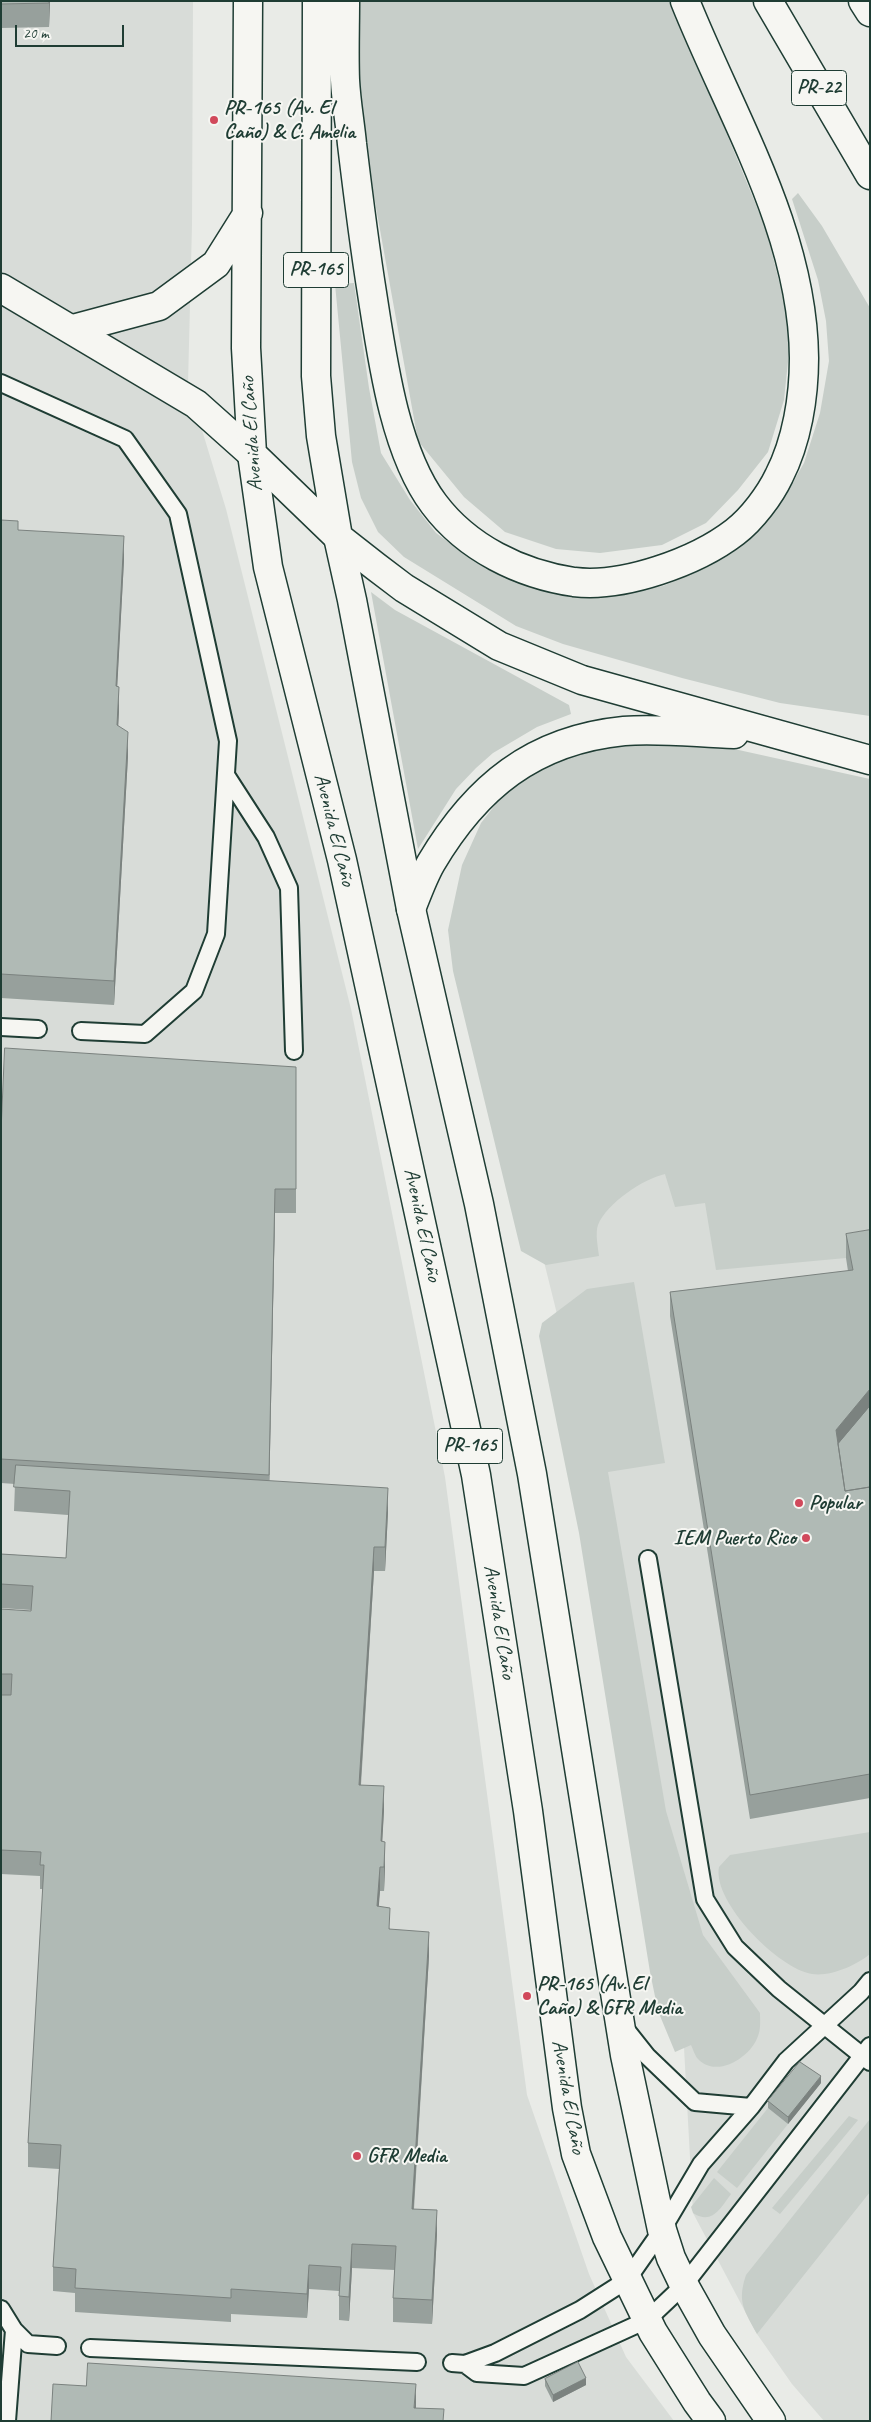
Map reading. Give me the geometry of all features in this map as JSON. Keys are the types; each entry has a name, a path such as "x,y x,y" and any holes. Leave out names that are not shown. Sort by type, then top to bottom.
{"main road":[{"name":"Avenida El Caño","path":"248,1 246,348 252,454 268,567 342,860 476,1475 528,1811 567,2108 576,2154 607,2237 647,2320 687,2386 711,2421"},
{"name":"PR-165","path":"317,1 316,376 321,436 338,537 352,600 411,909 478,1204 532,1474 619,2022 662,2230 671,2258 684,2285 727,2358 771,2421"},
{"path":"345,1 345,82 360,211 380,344 401,439 432,502 450,522 478,546 505,563 576,582 612,580 652,574 699,553 736,532 756,510 779,478 793,442 802,397 803,330 799,294 788,250 762,178 685,1"},
{"name":"PR-22","path":"768,1 870,175"},
{"path":"863,1 870,12"},
{"path":"73,329 159,306 216,264 248,213"},
{"path":"1,288 73,329 196,404 252,454 338,537 404,588 498,646 582,680 870,760"},
{"path":"411,909 430,865 452,831 474,804 499,779 527,760 564,744 625,731 778,736"}],"lane":[{"path":"1,383 125,439 178,514 228,741 216,934 194,991 145,1034 81,1031"},
{"path":"226,775 266,837 288,888 294,1051"},
{"path":"1,1027 38,1029"},
{"path":"648,1559 705,1899 735,1947 824,2026 867,2055 684,2285 647,2320 524,2376 477,2374 458,2364 495,2353 580,2310 627,2280 662,2230 701,2164 751,2107 786,2060 824,2026 870,1981"},
{"path":"619,2022 647,2056 695,2102 751,2107"},
{"path":"1,2309 14,2330 28,2344 57,2346"},
{"path":"8,2421 14,2330"},
{"path":"90,2348 417,2362"}],"shaded area":[{"path":"1,1 193,1 192,225 188,384 226,509 351,1009 445,1477 527,2095 589,2274 626,2357 674,2421 1,2421"},
{"path":"355,1 672,1 766,229 785,305 789,352 784,400 768,452 738,490 706,523 662,545 600,553 556,549 505,532 464,497 418,441 368,163 355,57"},
{"path":"798,193 822,226 870,308 870,716 780,703 682,678 563,644 516,626 404,557 378,532 361,498 352,462 335,284 354,283 369,388 381,453 410,500 436,533 486,569 532,588 602,596 663,586 710,566 736,547 781,503 804,463 820,413 829,361 826,321 818,280 792,199"},
{"path":"371,592 395,610 569,705 571,714 537,727 493,753 476,768 456,789 418,849"},
{"path":"615,742 707,743 870,779 870,1254 716,1270 705,1203 675,1207 665,1174 647,1181 627,1193 609,1208 597,1228 599,1256 546,1265 521,1251 453,971 448,930 462,865 481,823 499,800 524,777 550,762"},
{"path":"870,826 870,2421 824,2421 792,2384 757,2334 693,2213 683,2029 556,1310 459,920"},
{"path":"634,1282 665,1463 608,1472 666,1811 703,1935 760,2013 760,2030 754,2044 741,2058 723,2066 714,2067 706,2065 697,2058 691,2045 675,2052 658,2011 650,1972 579,1533 539,1336 542,1323 587,1289"},
{"path":"870,1832 870,1954 851,1966 827,1974 812,1974 798,1969 766,1947 750,1932 726,1898 720,1881 719,1867 730,1855"},
{"path":"768,2108 788,2124 737,2188 717,2172"},
{"path":"849,2116 858,2120 780,2214 772,2208"},
{"path":"870,2119 870,2192 757,2334 743,2306 742,2292 746,2275"},
{"path":"714,2178 731,2194 715,2214 705,2217 693,2213 691,2207"}],"building":[{"path":"1,1 49,1 49,3 1,4"},
{"path":"1,520 18,521 18,530 124,536 116,686 119,687 117,725 128,732 114,981 1,974"},
{"path":"5,1048 296,1067 296,1189 275,1189 269,1475 1,1459 1,1132"},
{"path":"870,1230 870,1389 836,1430 845,1491 870,1487 870,1774 750,1795 670,1292 853,1270 846,1234"},
{"path":"870,1406 870,1487 845,1491 838,1444"},
{"path":"16,1465 388,1488 385,1547 374,1547 359,1785 384,1786 381,1841 385,1842 384,1867 380,1867 377,1906 390,1908 389,1929 429,1932 412,2209 437,2210 432,2300 393,2298 396,2246 352,2244 349,2297 339,2296 341,2267 309,2265 307,2294 231,2289 231,2298 75,2288 76,2269 53,2267 61,2145 28,2143 44,1865 40,1865 41,1852 1,1850 1,1695 11,1695 12,1674 1,1674 1,1609 31,1611 33,1586 1,1584 1,1554 66,1558 70,1491 14,1487"},
{"path":"800,2062 821,2076 788,2117 768,2101"},
{"path":"578,2362 586,2378 553,2395 545,2379"},
{"path":"88,2363 416,2384 414,2408 444,2409 443,2421 51,2421 53,2384 86,2386"}],"place":[{"name":"PR-165 (Av. El Caño) & C. Amelia","path":"214,120"},
{"name":"Popular","path":"799,1503"},
{"name":"IEM Puerto Rico","path":"806,1538"},
{"name":"PR-165 (Av. El Caño) & GFR Media","path":"527,1996"},
{"name":"GFR Media","path":"357,2156"}]}
